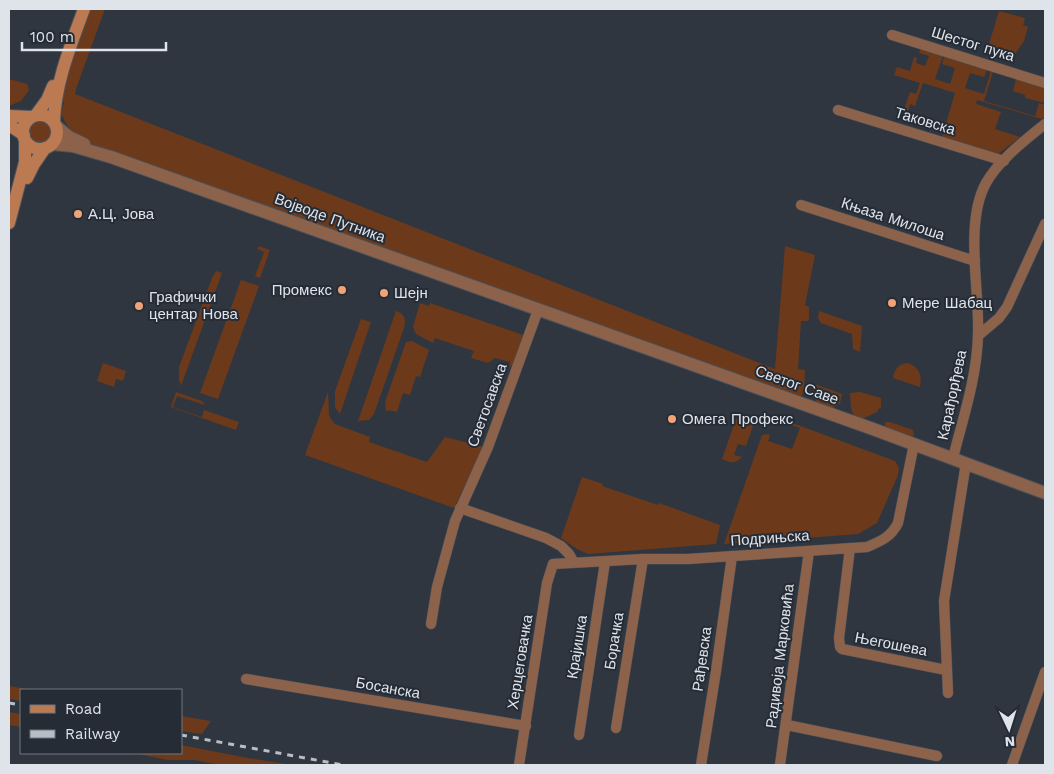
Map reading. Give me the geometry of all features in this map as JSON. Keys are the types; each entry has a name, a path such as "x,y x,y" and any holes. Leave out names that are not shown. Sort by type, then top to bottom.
{"main road":[{"path":"9,222 25,162 24,137 26,123 47,100 66,59 84,9"},
{"path":"14,205 34,164 57,136 55,102 66,59"},
{"path":"9,116 48,116 55,124"},
{"path":"9,125 34,147 48,146"}],"street":[{"name":"Шестог пука","path":"892,35 1045,82"},
{"name":"Таковска","path":"838,110 1004,161"},
{"name":"Војводе Путника","path":"55,124 69,137 111,157"},
{"name":"Карађорђева","path":"953,458 971,389 978,335 975,240 981,196 986,183 1004,161 1045,124"},
{"name":"Војводе Путника","path":"48,146 73,146 111,157 538,310"},
{"name":"Књаза Милоша","path":"801,205 975,262"},
{"path":"978,335 999,318 1007,307 1045,224"},
{"name":"Светог Саве","path":"538,310 953,458 1045,493"},
{"name":"Светосавска","path":"430,624 447,546 460,508 488,447 538,310"},
{"name":"Подрињска","path":"553,564 643,559 688,559 867,547 882,541 893,532 898,523 914,444"},
{"name":"Његошева","path":"948,694 944,601 966,463"},
{"path":"460,508 546,538 561,546 574,563"},
{"name":"Његошева","path":"850,548 839,638 840,647 842,649 946,670"},
{"name":"Радивоја Марковића","path":"780,765 809,551"},
{"name":"Рађевска","path":"701,765 732,556"},
{"name":"Борачка","path":"616,728 643,559"},
{"name":"Крајишка","path":"579,736 605,562"},
{"name":"Херцеговачка","path":"520,765 547,583 553,564"},
{"path":"1012,765 1045,672"},
{"name":"Босанска","path":"246,678 526,726"},
{"path":"786,725 937,756"}],"shaded area":[{"path":"89,9 105,9 75,94 775,369 785,246 815,255 805,305 809,307 809,319 808,321 801,321 798,369 805,370 804,392 798,401 87,143 65,122 61,112 64,103 61,94"},
{"path":"999,11 1025,18 1023,25 1028,27 1024,41 1010,61 986,54"},
{"path":"920,49 943,56 935,79 950,84 955,68 942,64 944,57 987,70 984,77 970,73 965,88 984,94 991,71 993,72 984,101 1035,116 1039,103 1045,105 1045,117 1042,119 977,100 976,104 1001,112 995,129 1020,137 998,154 942,137 955,93 923,83 915,106 910,104 908,111 904,110 910,92 916,94 920,83 894,75 897,67 910,71 914,57 917,58 916,63 925,66 929,56 919,53"},
{"path":"9,79 27,84 29,90 21,101 9,106"},
{"path":"1016,79 1045,88 1045,103 1025,98 1025,95 1013,91"},
{"path":"40,121 48,124 51,132 48,140 40,143 32,140 29,132 32,124"},
{"path":"259,246 270,250 260,278 255,276 264,252 257,249"},
{"path":"216,271 222,273 181,386 179,367"},
{"path":"241,280 259,286 218,399 200,393"},
{"path":"420,303 429,306 430,303 523,335 513,364 509,368 510,362 495,358 488,363 471,358 474,351 435,338 433,343 416,334 413,327"},
{"path":"396,311 404,317 404,328 374,414 369,420 358,421"},
{"path":"819,311 862,326 860,352 853,349 852,334 821,323 818,318"},
{"path":"361,319 371,322 340,414 335,407 335,391"},
{"path":"412,341 429,350 420,377 416,376 410,395 403,393 397,412 388,410 386,412 385,402 406,342"},
{"path":"103,363 126,371 123,381 116,379 114,387 97,381"},
{"path":"908,363 919,372 921,379 920,387 893,378 895,372 902,364"},
{"path":"812,383 842,394 840,403 833,408 816,401 813,395"},
{"path":"176,392 202,401 205,405 177,396 173,407 202,417 204,410 239,422 236,430 171,407"},
{"path":"328,392 329,415 335,424 370,437 369,442 427,462 445,437 484,447 454,508 305,455"},
{"path":"860,392 881,398 881,409 879,408 877,412 862,419 854,416 851,408 850,393"},
{"path":"776,417 895,461 899,468 898,475 877,523 858,534 724,544 762,435 768,434 770,436 768,441 792,449 800,428 776,419"},
{"path":"736,419 746,423 750,419 753,421 753,426 746,446 738,444 734,455 742,457 735,462 730,462 722,459"},
{"path":"885,422 913,430 914,435 912,437 885,428"},
{"path":"582,477 603,484 602,486 658,505 659,503 720,525 716,544 588,554 577,549 561,538"},
{"path":"9,686 27,689 20,689 20,701 9,699"},
{"path":"9,712 20,714 20,727 9,725"},
{"path":"182,716 211,721 202,734 182,731"},
{"path":"182,745 293,765 220,765 195,760 167,760 139,754 182,754"}],"railway":[{"path":"9,703 20,705"},
{"path":"182,735 343,765"}],"place":[{"name":"А.Ц. Јова","path":"78,214"},
{"name":"Промекс","path":"342,290"},
{"name":"Шејн","path":"384,293"},
{"name":"Мере Шабац","path":"892,303"},
{"name":"Графички центар Нова","path":"139,306"},
{"name":"Омега Профекс","path":"672,419"}]}
